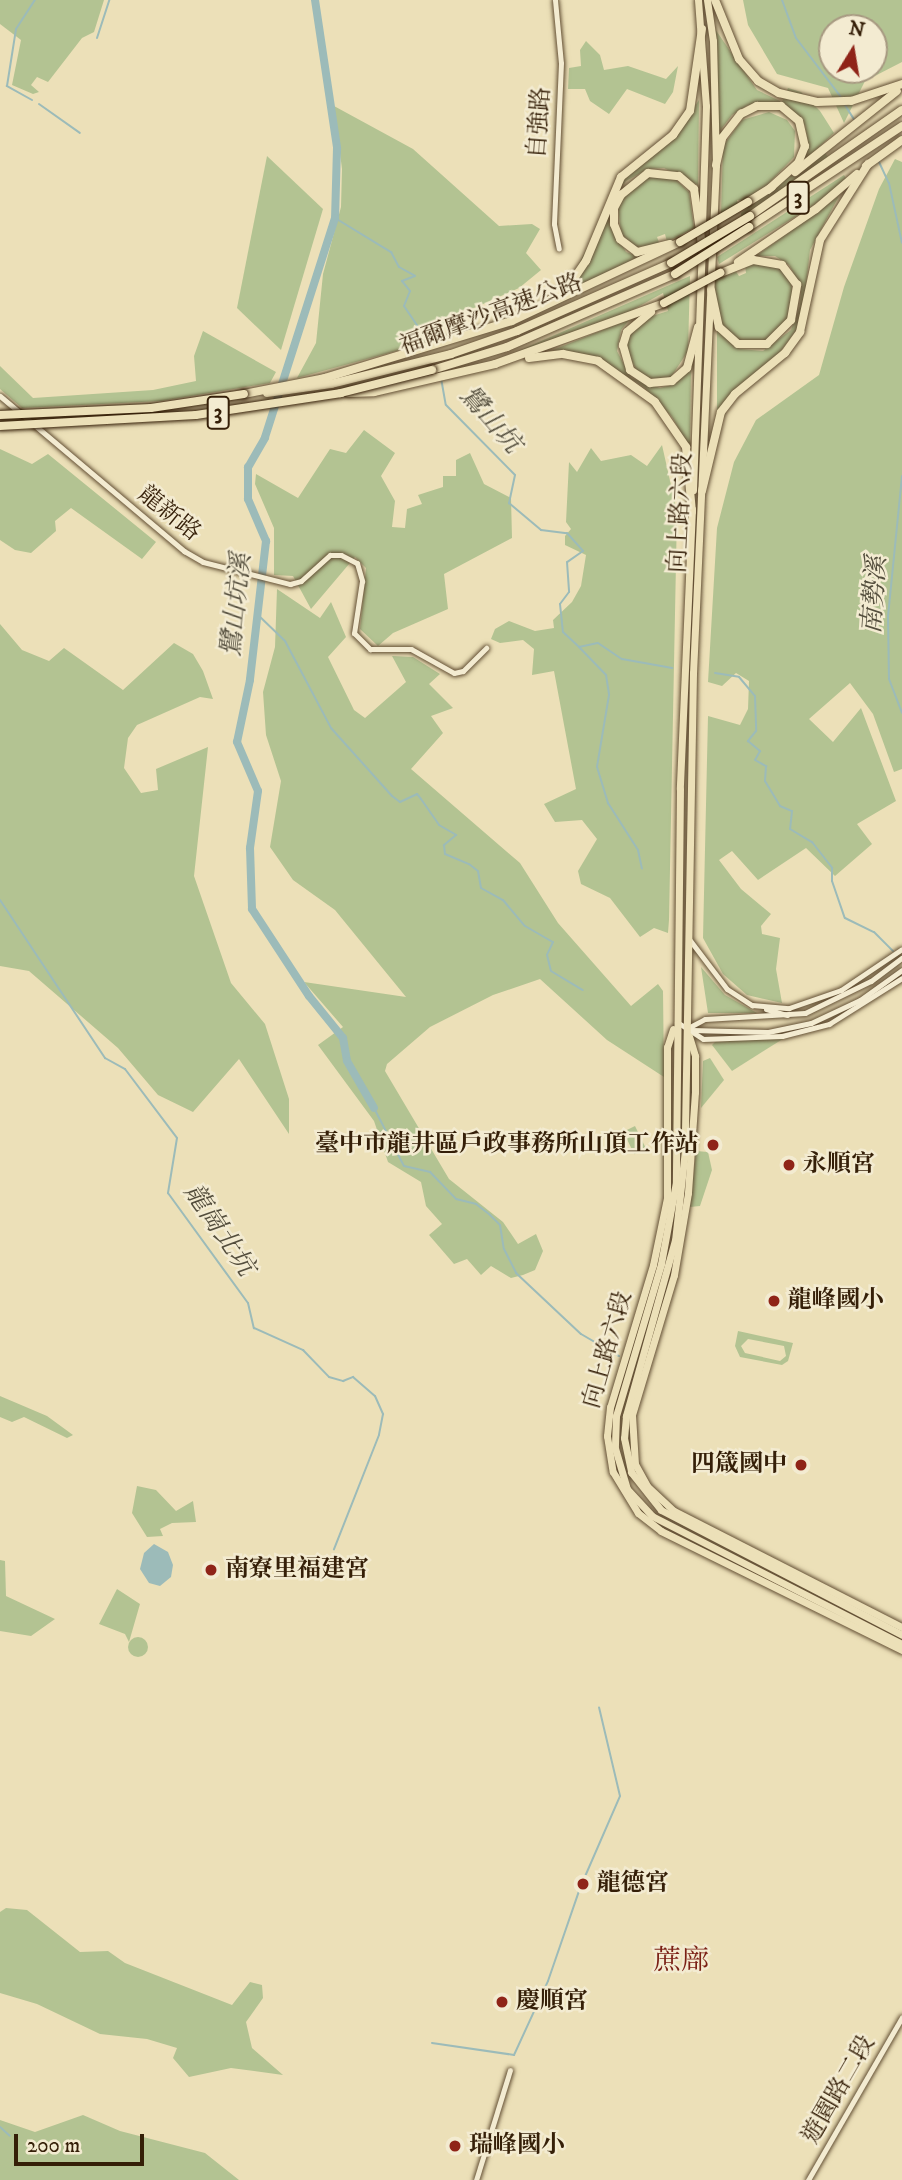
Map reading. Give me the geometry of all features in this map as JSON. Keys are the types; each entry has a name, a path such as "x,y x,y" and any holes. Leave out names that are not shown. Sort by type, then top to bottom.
{"highway":[{"path":"715,0 744,67 758,81 785,96 817,102 851,101 902,86"},
{"path":"512,321 571,283 593,244 615,186 629,168 684,123 695,103 702,29"},
{"path":"328,381 512,321 680,242 768,190 902,86"},
{"path":"716,165 722,138 741,114 767,104 781,106 799,121 805,146 798,163 768,190"},
{"name":"福爾摩沙高速公路","path":"0,415 151,408 244,394 284,393 451,354 517,331 671,262 750,216 899,112"},
{"name":"福爾摩沙高速公路","path":"0,426 197,415 341,393 454,369 591,313 675,274 902,126"},
{"path":"698,327 691,358 680,375 650,383 636,376 626,363 624,338 640,318 720,273 844,191 869,164 902,140"},
{"path":"680,242 647,253 636,252 620,239 613,216 628,186 659,172 687,181 698,201 702,245"},
{"path":"702,491 721,412 736,394 785,353 800,332 820,240 844,191"},
{"path":"710,290 719,327 743,346 771,342 794,316 797,285 782,265 753,260 720,273"},
{"path":"495,364 664,303"},
{"path":"341,393 374,392 434,378 454,369 575,355 598,361 634,384 666,416 686,447 692,512"}],"main road":[{"name":"向上路六段","path":"698,0 702,29 706,151 675,1021 676,1182 661,1264 616,1416 613,1436 622,1479 640,1506 660,1521 902,1644"},
{"name":"向上路六段","path":"707,0 713,41 716,165 687,935 682,1194 669,1264 626,1416 624,1438 632,1472 648,1498 670,1516 902,1635"},
{"name":"向上路六段","path":"675,1021 667,1047 667,1198 653,1265 610,1407 607,1436 613,1472 638,1513 662,1531 902,1650"},
{"name":"向上路六段","path":"686,1029 695,1056 688,1193 674,1275 632,1415 635,1464 647,1486 674,1511 902,1627"}],"street":[{"name":"自強路","path":"555,0 561,64 554,225 559,249"},
{"name":"龍新路","path":"0,396 184,551 247,576 270,582 298,583 323,558 341,555 357,563 362,574 354,633 370,649 411,649 457,673 485,648"},
{"path":"687,935 727,989 752,1005 790,1016"},
{"path":"752,1005 789,1008 813,1003 856,982 902,948"},
{"path":"686,1029 705,1019 790,1016 839,999 902,958"},
{"path":"686,1029 733,1034 804,1025 860,1000 902,970"},
{"path":"675,1021 703,1039 794,1034 844,1017 902,978"},
{"name":"遊園路二段","path":"807,2180 902,2017"},
{"path":"477,2180 510,2070"}],"green space":[{"path":"0,0 104,0 94,32 82,38 48,82 37,77 31,85 39,92 33,94 12,85 21,40 0,24"},
{"path":"743,0 902,0 902,62 888,69 888,14 818,14 818,84 864,84 844,123 828,88 777,74 748,25"},
{"path":"715,29 757,90 782,102 788,88 801,92 820,111 834,133 799,166 808,142 805,125 779,103 748,105 732,115 719,132"},
{"path":"586,41 600,55 604,70 628,66 666,79 678,66 673,92 665,104 627,89 609,114 590,101 585,89 568,89 569,68 581,66 580,50"},
{"path":"699,100 698,185 664,168 648,169 626,181 618,191 609,222 626,252 644,258 564,293 621,181 671,141"},
{"path":"334,106 413,149 499,226 532,224 540,229 526,253 541,270 519,288 445,321 437,340 297,378 316,343 323,274 341,207 342,169"},
{"path":"769,112 787,120 795,131 794,157 766,186 744,201 737,200 738,204 721,214 723,146 742,120"},
{"path":"824,151 829,159 741,218 741,213"},
{"path":"267,156 323,209 281,350 237,308"},
{"path":"895,159 902,162 902,769 894,772 873,714 850,683 809,719 833,742 861,708 896,801 857,824 872,844 835,876 806,848 758,880 732,851 719,860 741,889 771,914 761,926 762,934 780,938 776,969 782,1003 747,995 723,974 703,938 708,716 740,725 748,709 749,681 736,673 722,686 708,682 717,528 734,462 756,420 819,375 844,287 879,189"},
{"path":"844,175 847,180 811,207 719,264 717,257"},
{"path":"651,176 674,178 689,192 694,228 667,242 665,234 657,237 660,245 636,247 621,234 618,205 627,192"},
{"path":"839,196 810,250 802,323 773,361 717,412 717,327 740,349 763,351 791,330 800,306 801,286 789,265 775,256 756,256"},
{"path":"753,263 779,267 790,281 793,293 788,318 765,342 743,344 721,327 714,280 735,270 739,276 746,273 745,265"},
{"path":"690,276 688,351 671,377 654,381 637,371 626,350 627,338 646,318 668,311 663,293 627,313 502,358"},
{"path":"630,319 621,330 617,351 631,378 660,388 675,384 691,365 690,448 672,417 644,387 605,363 553,350"},
{"path":"203,331 276,372 270,383 161,401 22,408 0,389 0,366 33,398 153,390 196,381 194,356"},
{"path":"364,430 395,453 381,476 395,501 392,527 405,528 407,509 422,504 418,495 443,487 443,476 456,476 456,460 470,453 484,484 511,498 512,538 444,574 448,609 393,633 378,646 360,629 366,568 355,557 311,609 293,576 274,575 274,528 255,484 256,474 298,498 330,449 346,453"},
{"path":"662,445 677,512 669,920 668,933 654,928 640,937 610,898 581,884 578,871 597,839 582,820 555,822 544,804 576,789 554,671 532,675 534,649 523,640 500,643 491,639 495,629 509,621 535,631 554,628 553,620 572,602 581,586 586,555 565,545 565,536 571,529 566,522 569,462 577,472 591,448 601,461 631,455 647,466"},
{"path":"0,449 32,464 48,454 156,542 142,559 71,508 55,521 56,531 31,553 15,550 0,540"},
{"path":"277,589 320,618 331,602 346,637 328,657 354,710 365,718 406,682 392,656 413,657 440,674 429,684 453,708 431,716 443,733 411,769 520,863 558,923 631,1006 658,984 663,991 664,1077 607,1040 540,979 493,995 430,1027 387,1064 385,1071 449,1179 503,1222 518,1244 536,1234 543,1251 535,1270 523,1275 511,1278 491,1266 481,1275 467,1259 454,1264 429,1235 442,1224 426,1206 421,1182 388,1162 374,1121 318,1045 343,1027 304,982 406,997 335,910 293,880 270,847 281,781 266,735 263,692 275,647"},
{"path":"0,624 22,650 49,661 64,648 123,690 174,643 193,654 203,671 213,699 200,697 137,725 128,738 124,768 141,793 158,790 156,769 208,747 194,876 231,983 265,1024 289,1099 289,1134 239,1059 193,1112 158,1095 118,1048 29,971 0,966"},
{"path":"701,967 725,995 757,1013 708,1013"},
{"path":"786,1037 732,1071 712,1045 715,1042"},
{"path":"710,1058 724,1080 701,1108 703,1061"},
{"path":"635,1126 646,1148 634,1154 623,1132"},
{"path":"696,1151 708,1152 712,1170 700,1206 690,1207"},
{"path":"738,1331 793,1343 788,1361 782,1365 740,1357 735,1346","holes":["748,1339 784,1346 786,1356 780,1361 745,1353 741,1346"]},
{"path":"0,1396 47,1416 73,1435 67,1438 24,1417 12,1422 0,1417"},
{"path":"137,1486 156,1490 176,1511 193,1501 196,1522 172,1523 160,1529 163,1536 147,1537 132,1513"},
{"path":"0,1560 5,1561 6,1596 55,1619 31,1636 0,1631"},
{"path":"117,1589 140,1604 129,1642 125,1634 99,1624"},
{"path":"138,1637 145,1640 148,1647 145,1654 138,1657 131,1654 128,1647 131,1640"},
{"path":"6,1908 27,1910 80,1952 108,1951 125,1963 232,2005 250,1982 262,1985 263,1998 246,2022 252,2048 283,2075 231,2068 189,2077 173,2058 177,2048 147,2039 100,2034 37,2004 0,1993 0,1912"},
{"path":"83,2115 120,2131 205,2153 239,2180 0,2180 0,2120 35,2132"}],"water":[{"path":"154,1544 168,1552 173,1565 171,1577 160,1586 149,1583 140,1569 144,1553"}],"waterway":[{"path":"32,100 7,86 16,29 35,0"},
{"path":"97,38 109,0"},
{"name":"鷺山坑溪","path":"315,0 337,148 335,218 265,438 248,467 248,499 266,541 250,680 237,742 258,791 250,848 252,909 309,996 343,1038 347,1061 374,1108"},
{"name":"南勢溪","path":"782,0 796,38 841,97"},
{"path":"39,104 80,133"},
{"name":"南勢溪","path":"845,105 855,121"},
{"name":"南勢溪","path":"879,162 889,183 902,243"},
{"name":"鷺山坑","path":"335,218 391,252 399,267 415,276 402,281 410,291 404,306 429,343"},
{"name":"鷺山坑","path":"441,378 446,405 515,475 509,503 541,530 567,533 583,551 567,562 569,592 560,604 563,632 579,647 598,643 622,659 672,668"},
{"name":"南勢溪","path":"902,476 888,616 889,679 902,713"},
{"name":"鷺山坑","path":"257,614 285,641 331,728 392,796 400,802 417,794 439,825 456,835 444,845 445,854 469,864 478,871 481,888 503,900 525,926 553,942 547,955 551,971 583,990"},
{"name":"鷺山坑","path":"579,647 606,675 609,695 597,767 608,803 638,850 642,869"},
{"name":"鷺山坑","path":"715,673 739,677 755,696 756,731 748,741 760,751 755,760 766,766 765,781 780,806 792,811 790,829 812,842 832,868 832,881 845,918 874,932 893,951"},
{"name":"龍崗北坑","path":"0,900 105,1058 125,1069 177,1138 168,1193 248,1303 254,1328 303,1350 329,1377 343,1381 353,1377 375,1396 383,1414 379,1435 334,1549"},
{"path":"374,1108 404,1166 430,1172 456,1199 476,1204 490,1215 500,1225 504,1249 516,1273 581,1334 619,1356"},
{"path":"432,2043 514,2055 548,1981 580,1888 620,1796 599,1707"},
{"path":"0,2127 10,2136"}],"place":[{"name":"臺中市龍井區戶政事務所山頂工作站","path":"713,1145"},
{"name":"永順宮","path":"789,1165"},
{"name":"龍峰國小","path":"774,1301"},
{"name":"四箴國中","path":"801,1465"},
{"name":"南寮里福建宮","path":"211,1570"},
{"name":"龍德宮","path":"583,1884"},
{"name":"慶順宮","path":"502,2002"},
{"name":"瑞峰國小","path":"455,2146"}],"district":[{"name":"蔗廍","path":"681,1961"}]}
